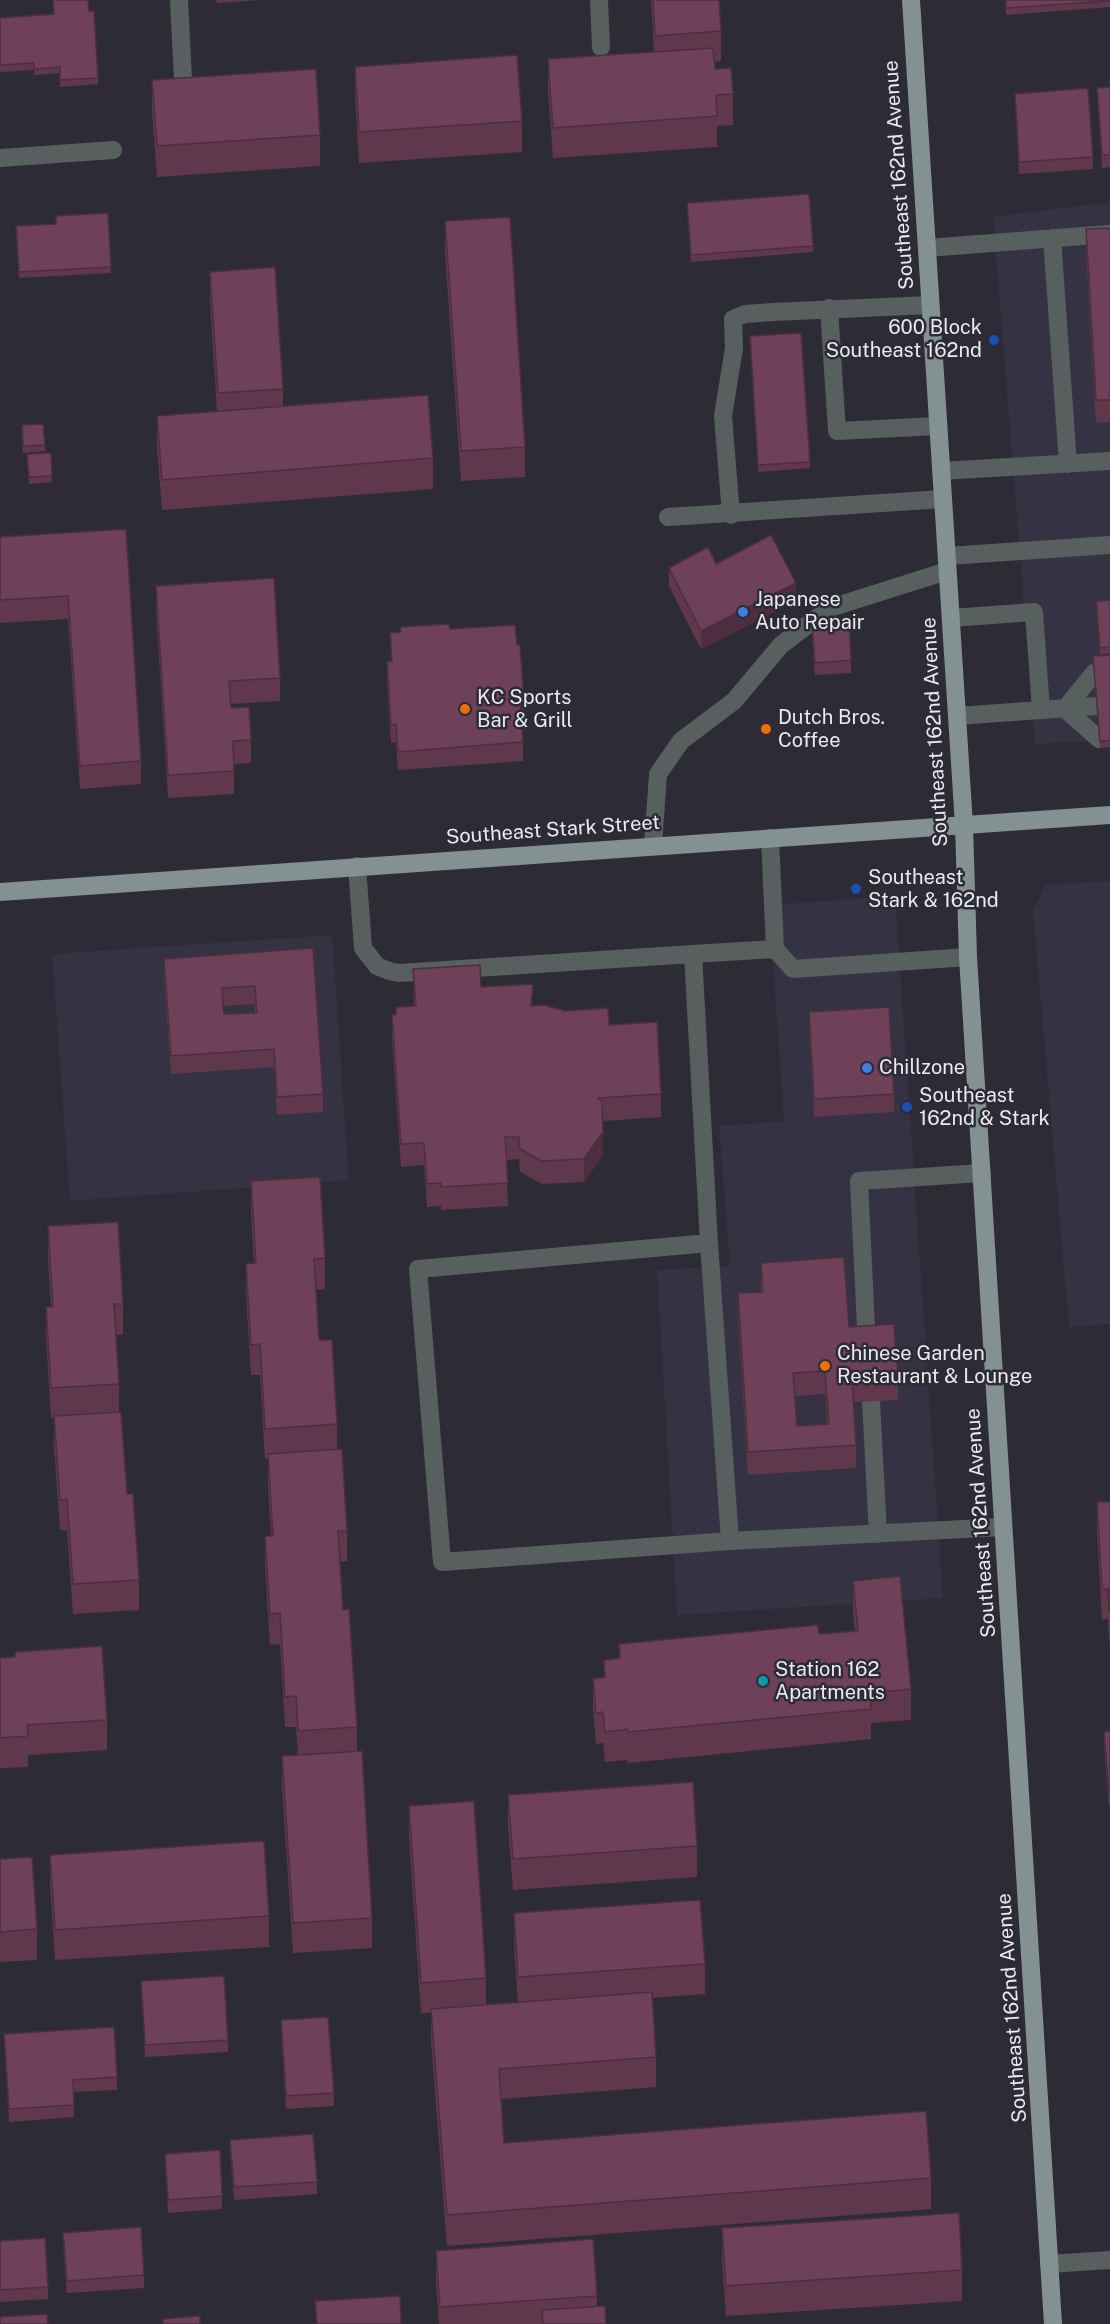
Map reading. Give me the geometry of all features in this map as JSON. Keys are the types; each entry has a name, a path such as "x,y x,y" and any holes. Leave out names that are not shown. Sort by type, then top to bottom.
{"main road":[{"name":"Southeast 162nd Avenue","path":"911,0 964,825 968,957 1053,2324"},
{"name":"Southeast Stark Street","path":"0,892 1110,815"}],"street":[{"path":"179,0 183,79"},
{"path":"599,0 601,47"},
{"path":"0,158 113,150"},
{"path":"927,248 1110,234"},
{"path":"1052,238 1068,464"},
{"path":"731,514 723,416 734,348 733,319 745,314 829,308 930,305"},
{"path":"829,308 837,431 937,426"},
{"path":"941,471 1110,461"},
{"path":"668,517 943,499"},
{"path":"652,846 658,774 681,741 734,701 782,645 830,608 947,563 1110,545"},
{"path":"951,618 1034,612 1041,710"},
{"path":"1065,709 1094,673"},
{"path":"957,716 1096,706"},
{"path":"1065,709 1099,739"},
{"path":"770,838 775,949 793,969 968,957"},
{"path":"357,866 363,948 377,966 388,971 399,973 775,949"},
{"path":"693,954 709,1243 730,1541"},
{"path":"867,1348 859,1181 982,1173"},
{"path":"709,1243 418,1269 442,1562 730,1541 1004,1527"},
{"path":"872,1401 878,1534"},
{"path":"1049,2264 1110,2260"}],"shaded area":[{"path":"1110,202 1110,740 1035,744 993,217"},
{"path":"1110,881 1110,1324 1069,1327 1033,911 1046,885"},
{"path":"895,896 943,1598 677,1615 657,1270 730,1266 719,1126 784,1121 769,905"},
{"path":"332,935 349,1180 70,1201 52,954"}],"building":[{"path":"53,0 88,0 89,11 94,11 98,78 60,80 60,67 34,69 34,63 0,65 0,18 54,14"},
{"path":"653,0 719,0 721,31 655,36"},
{"path":"1006,0 1110,0 1110,1 1006,8"},
{"path":"713,48 715,69 731,68 733,94 716,95 717,116 553,128 548,59"},
{"path":"517,55 522,121 359,132 355,67"},
{"path":"316,69 320,135 157,146 152,80"},
{"path":"1110,87 1110,155 1102,155 1097,88"},
{"path":"1088,88 1093,157 1019,162 1015,94"},
{"path":"809,194 813,246 691,255 687,203"},
{"path":"108,213 111,267 19,272 16,226 56,224 56,216"},
{"path":"510,217 525,447 461,451 445,221"},
{"path":"1110,228 1110,400 1096,400 1086,229"},
{"path":"275,267 283,389 218,393 210,272"},
{"path":"801,333 810,462 758,465 750,336"},
{"path":"428,395 433,458 162,480 157,416"},
{"path":"43,424 45,445 23,446 22,425"},
{"path":"51,453 52,476 29,477 27,454"},
{"path":"126,529 141,761 80,766 68,596 0,600 0,537"},
{"path":"771,535 796,583 701,631 669,568 708,547 716,564"},
{"path":"274,578 280,678 229,681 231,708 249,707 251,740 233,741 234,771 168,775 156,586"},
{"path":"1110,600 1110,647 1100,648 1096,601"},
{"path":"849,622 851,660 815,663 812,624"},
{"path":"449,624 450,629 515,625 517,645 520,645 524,700 520,700 523,742 398,752 396,724 391,725 387,662 392,661 390,633 401,632 400,627"},
{"path":"1110,655 1110,741 1100,741 1093,656"},
{"path":"313,948 323,1094 277,1097 274,1049 171,1056 164,959","holes":["255,986 257,1013 224,1014 222,988"]},
{"path":"480,965 481,987 533,984 531,1006 544,1005 565,1011 608,1008 609,1025 657,1022 661,1094 598,1098 602,1102 603,1132 584,1159 542,1161 520,1149 519,1137 505,1137 508,1183 441,1187 441,1183 427,1184 424,1143 401,1144 392,1015 396,1014 396,1007 416,1006 413,969"},
{"path":"889,1007 894,1094 814,1099 809,1012"},
{"path":"320,1177 325,1258 314,1259 319,1340 332,1340 337,1424 265,1429 260,1344 251,1345 246,1264 256,1263 251,1181"},
{"path":"118,1222 123,1304 114,1304 119,1384 51,1388 46,1307 53,1307 48,1226"},
{"path":"844,1257 849,1327 894,1324 898,1377 852,1379 856,1445 748,1452 738,1293 763,1292 761,1263","holes":["825,1371 829,1424 797,1426 793,1373"]},
{"path":"121,1412 127,1494 133,1494 139,1580 73,1584 67,1499 60,1500 54,1416"},
{"path":"342,1449 347,1531 338,1531 343,1610 349,1609 357,1727 298,1731 296,1696 285,1697 280,1613 270,1614 265,1536 273,1536 268,1454"},
{"path":"1097,1502 1110,1502 1109,1611 1108,1589 1102,1589"},
{"name":"Station 162 Apartments","path":"900,1576 911,1689 870,1693 871,1709 628,1732 627,1729 605,1732 603,1712 596,1713 593,1679 605,1677 604,1660 620,1658 619,1644 818,1625 819,1634 858,1631 853,1581"},
{"path":"102,1646 107,1720 27,1725 28,1736 0,1738 0,1658 15,1657 15,1652"},
{"path":"1110,1731 1110,1793 1109,1793 1104,1732"},
{"path":"362,1751 372,1918 293,1923 282,1756"},
{"path":"693,1782 697,1846 513,1859 508,1795"},
{"path":"474,1801 486,1978 421,1983 409,1806"},
{"path":"264,1841 269,1916 55,1930 50,1855"},
{"path":"32,1857 37,1929 0,1932 0,1859"},
{"path":"700,1900 705,1964 518,1977 514,1913"},
{"path":"224,1976 228,2040 145,2045 141,1981"},
{"path":"652,1992 656,2057 499,2069 504,2143 926,2111 931,2178 447,2215 431,2009"},
{"path":"328,2017 334,2093 286,2096 281,2020"},
{"path":"114,2027 117,2077 73,2080 74,2105 9,2109 4,2034"},
{"path":"313,2134 317,2182 234,2187 230,2140"},
{"path":"220,2150 222,2196 168,2200 165,2154"},
{"path":"959,2213 962,2270 726,2286 722,2228"},
{"path":"141,2227 144,2275 67,2281 63,2233"},
{"path":"45,2238 48,2287 0,2290 0,2241"},
{"path":"593,2239 597,2296 440,2307 436,2251"},
{"path":"400,2296 401,2324 317,2324 315,2301"},
{"path":"605,2306 606,2324 543,2324 542,2310"},
{"path":"47,2314 48,2324 0,2324 0,2317"},
{"path":"200,2316 200,2324 163,2324 163,2319"}],"place":[{"name":"600 Block Southeast 162nd","path":"994,340"},
{"name":"Japanese Auto Repair","path":"743,612"},
{"name":"KC Sports Bar & Grill","path":"465,709"},
{"name":"Dutch Bros. Coffee","path":"766,729"},
{"name":"Southeast Stark & 162nd","path":"856,889"},
{"name":"Chillzone","path":"867,1068"},
{"name":"Southeast 162nd & Stark","path":"907,1107"},
{"name":"Chinese Garden Restaurant & Lounge","path":"825,1366"},
{"name":"Station 162 Apartments","path":"763,1681"}]}
